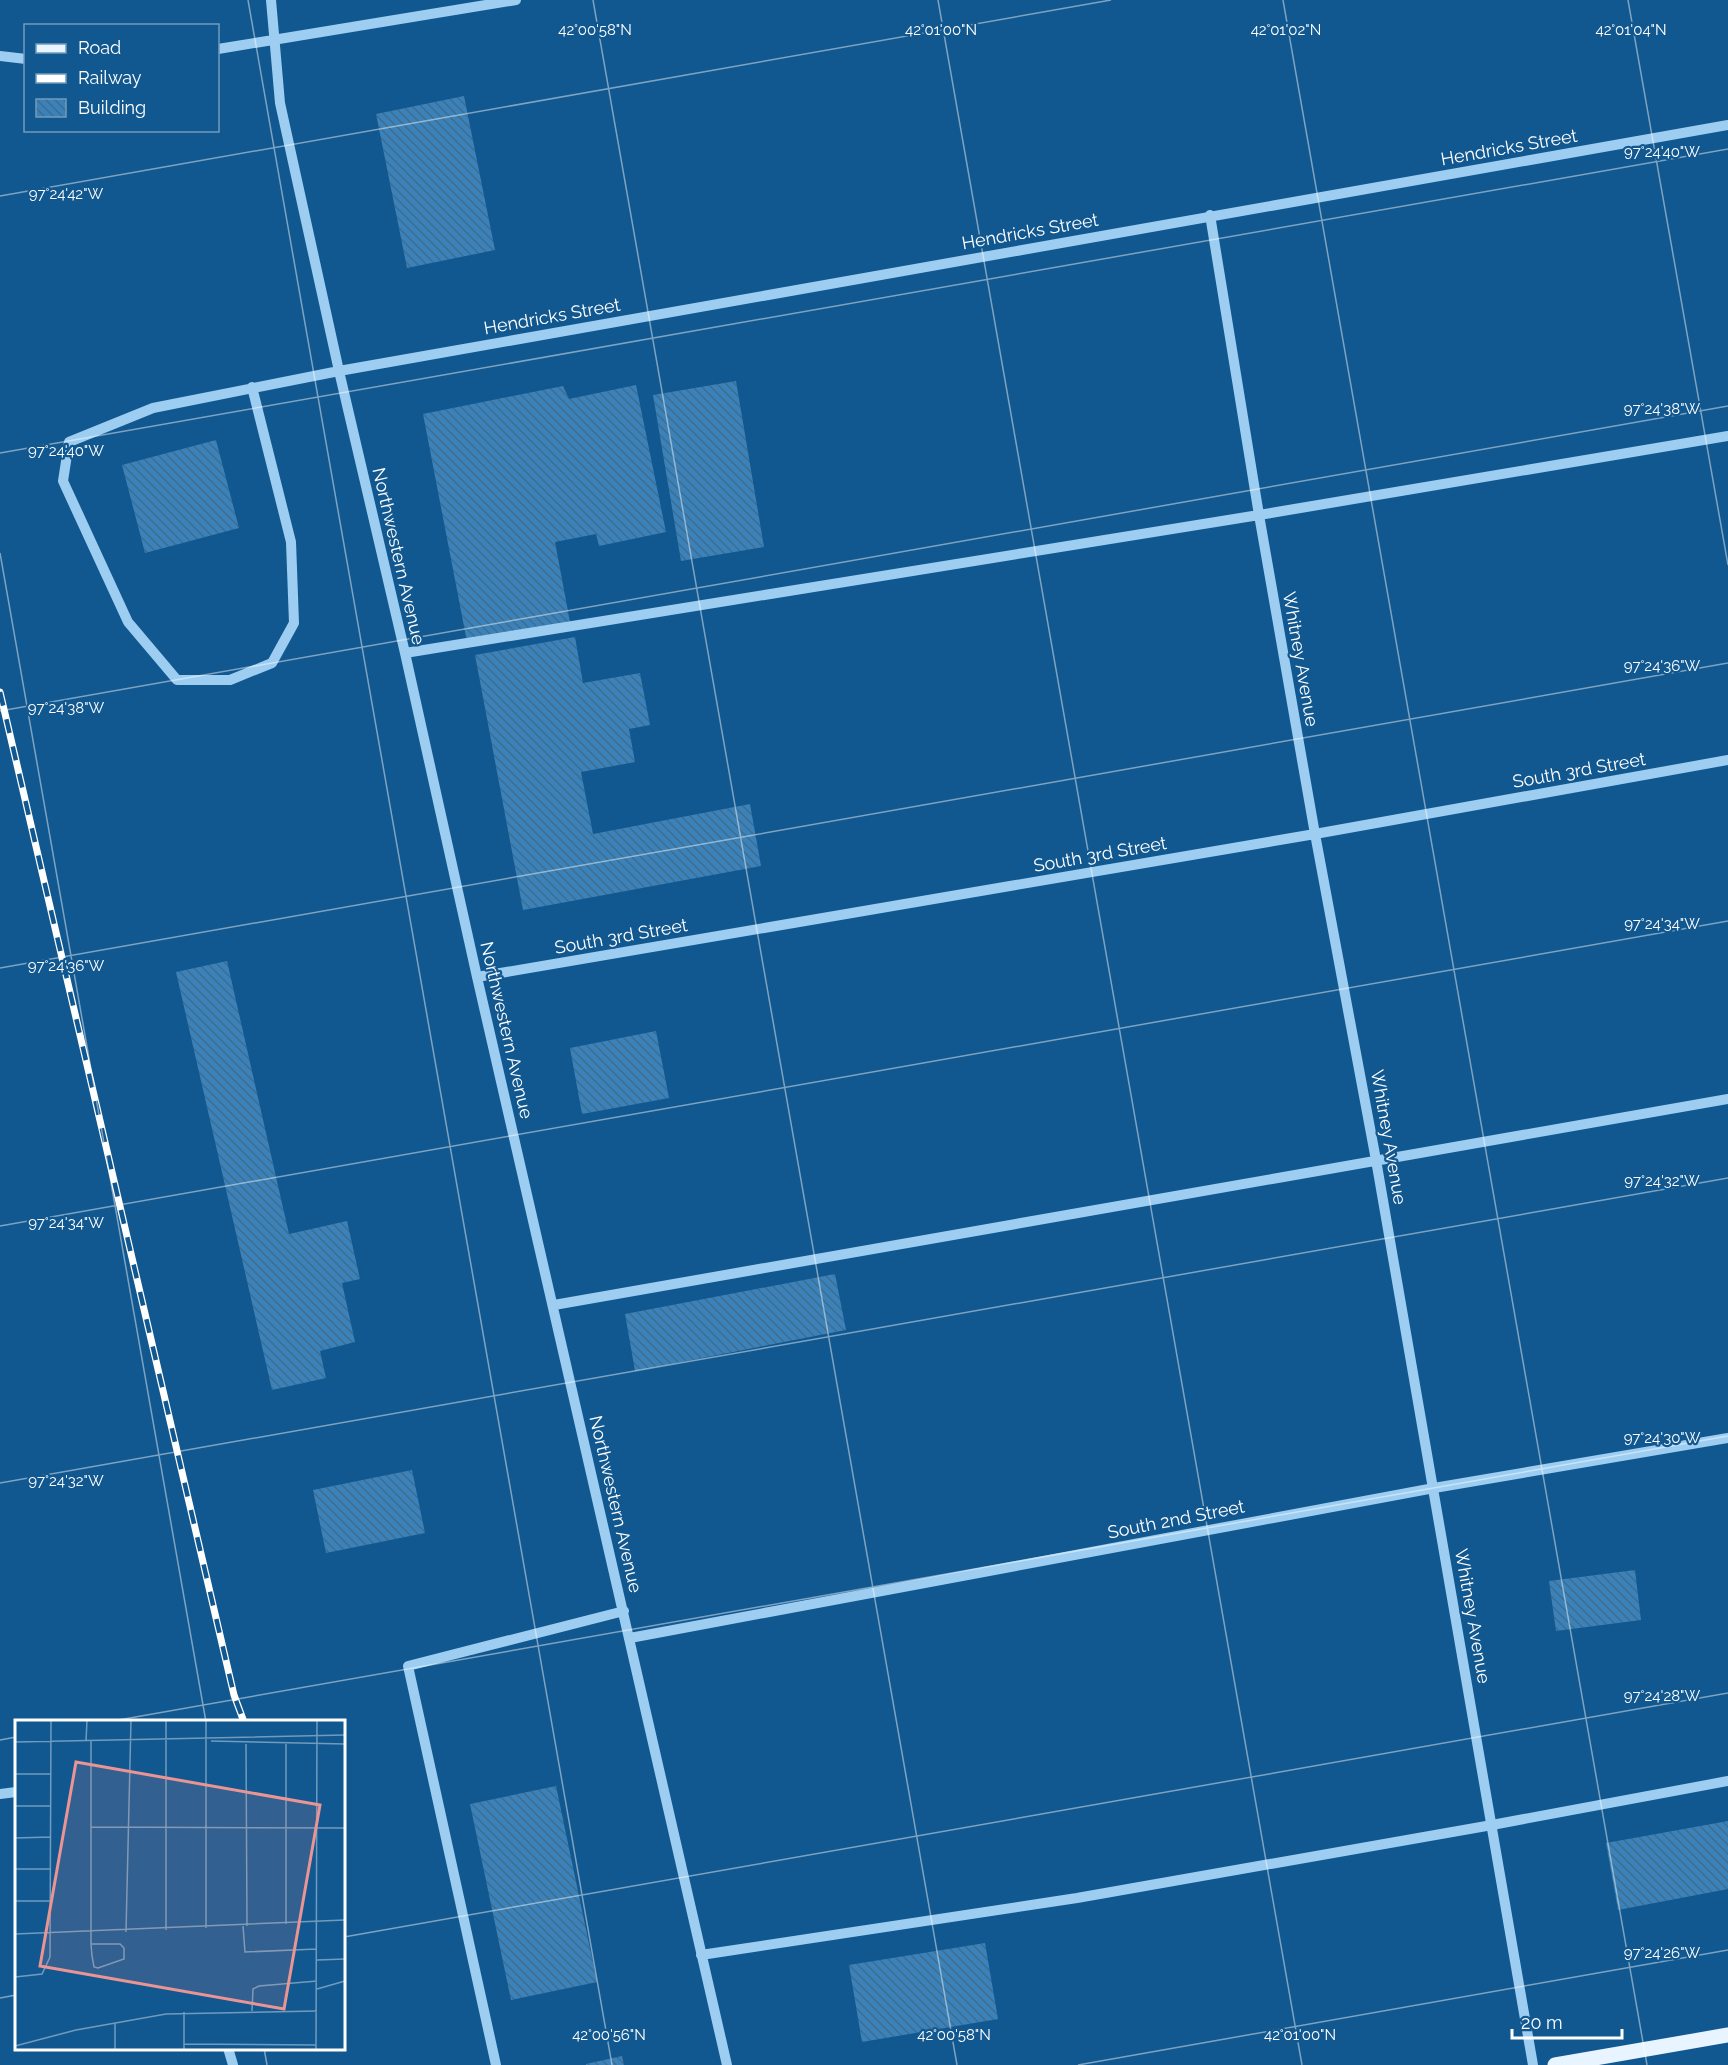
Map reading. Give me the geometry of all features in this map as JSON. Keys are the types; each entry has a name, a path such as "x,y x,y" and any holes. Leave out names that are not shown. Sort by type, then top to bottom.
{"main road":[{"path":"1555,2065 1728,2035"}],"street":[{"name":"Northwestern Avenue","path":"271,0 280,103 477,977 727,2065"},
{"path":"219,49 516,0"},
{"path":"0,56 24,59"},
{"name":"Hendricks Street","path":"252,387 291,542 294,622 272,663 230,680 177,680 128,622 63,481 69,442 153,408 252,387 339,370 1728,125"},
{"name":"Whitney Avenue","path":"1210,215 1259,515 1434,1488 1533,2065"},
{"path":"405,652 1259,515 1728,436"},
{"name":"South 3rd Street","path":"477,977 1315,834 1728,760"},
{"path":"554,1305 1728,1099"},
{"name":"South 2nd Street","path":"630,1638 1434,1488 1728,1438"},
{"path":"496,2065 408,1666 624,1611"},
{"path":"701,1955 1077,1898 1728,1781"},
{"path":"0,1794 15,1792"},
{"path":"228,2050 233,2065"}],"building":[{"path":"464,96 495,250 407,268 376,114"},
{"path":"736,381 764,547 681,561 653,395"},
{"path":"636,385 666,532 599,546 596,534 555,542 570,622 467,642 423,414 563,386 569,399"},
{"path":"216,440 239,528 145,553 122,465"},
{"path":"575,637 583,683 640,673 650,725 629,729 635,762 581,772 593,834 750,804 761,866 523,910 475,655"},
{"path":"227,961 289,1234 347,1221 360,1279 342,1283 355,1342 320,1351 326,1378 272,1390 176,972"},
{"path":"656,1031 669,1098 582,1114 570,1048"},
{"path":"835,1274 846,1330 635,1371 625,1314"},
{"path":"412,1470 425,1533 326,1553 313,1490"},
{"path":"1635,1570 1641,1620 1556,1631 1549,1581"},
{"path":"556,1786 597,1982 511,2000 470,1804"},
{"path":"1728,1821 1728,1889 1618,1910 1606,1843"},
{"path":"985,1943 998,2019 862,2042 849,1965"},
{"path":"622,2056 624,2065 586,2065 586,2064"}],"railway":[{"path":"0,692 234,1695 243,1720"}]}
